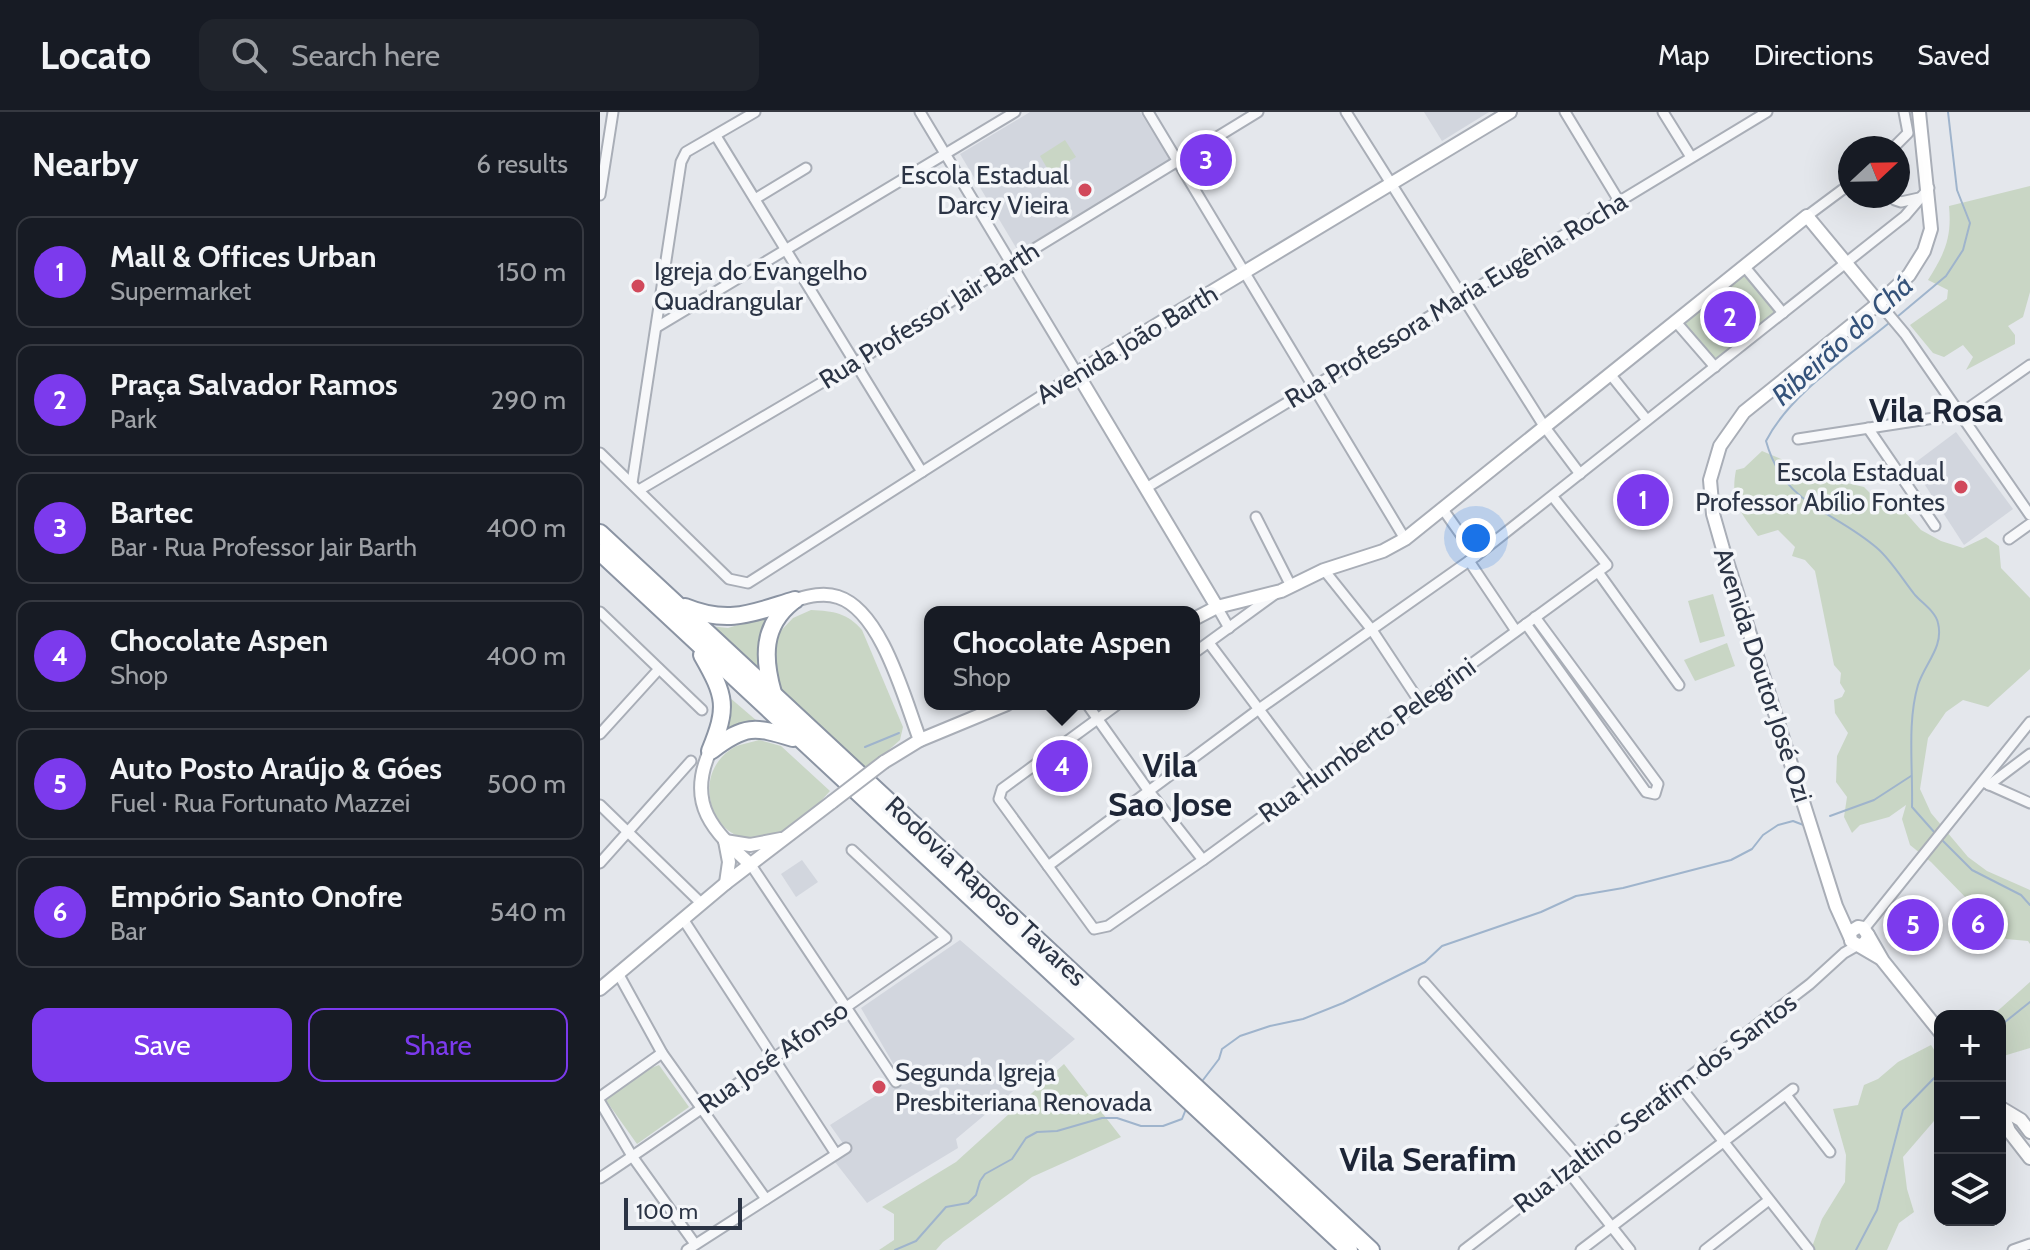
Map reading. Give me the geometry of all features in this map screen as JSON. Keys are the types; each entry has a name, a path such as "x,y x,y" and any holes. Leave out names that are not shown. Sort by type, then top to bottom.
{"highway":[{"name":"Rodovia Raposo Tavares","path":"600,533 1371,1250"},
{"name":"Rodovia Raposo Tavares","path":"600,552 1349,1250"},
{"path":"674,602 702,614 722,618 795,600"},
{"path":"773,694 765,652 769,631 781,611 795,600"},
{"path":"693,640 713,673 721,696 723,719 710,751"},
{"path":"710,751 730,736 760,728 794,738 807,746"}],"main road":[{"name":"Avenida João Barth","path":"1077,373 1510,112"},
{"name":"Avenida Doutor José Ozi","path":"1858,936 1833,895 1723,549 1713,514 1710,480 1720,446 1744,412 1879,303 1909,275 1924,251 1931,229 1924,193 1919,112"},
{"path":"1200,616 1217,607 1286,588 1324,570 1383,551 1405,539 1807,216 1879,303"},
{"path":"1077,373 1217,607"},
{"path":"795,600 817,594 838,596 856,606 872,626 885,651 920,740"},
{"path":"602,984 619,975 726,883 902,749 992,710"},
{"path":"914,723 924,731 936,733"},
{"path":"902,749 914,723"},
{"path":"710,751 701,772 703,806 725,841 751,865"},
{"path":"725,841 750,845 787,837"},
{"path":"725,841 729,862 726,883"},
{"path":"1858,936 1883,961 1934,1025"},
{"path":"2006,1111 2021,1120 2030,1132"},
{"path":"2006,1123 2030,1158"}],"street":[{"path":"600,195 613,112"},
{"path":"636,486 681,162 686,152 755,112"},
{"path":"920,112 1077,373"},
{"path":"657,327 1015,112"},
{"path":"1148,112 1405,539"},
{"name":"Rua Professor Jair Barth","path":"636,486 855,363 1011,263 1258,112"},
{"path":"1346,112 1544,426 1580,474"},
{"path":"1565,112 1619,201"},
{"path":"1663,112 1691,157"},
{"name":"Rua Professora Maria Eugênia Rocha","path":"1146,488 1767,112"},
{"path":"1904,112 1908,133 1905,136"},
{"path":"716,136 922,472"},
{"path":"755,199 806,168"},
{"path":"1807,216 1838,193"},
{"path":"1910,198 1924,193"},
{"path":"1109,710 1002,789 999,799 1048,866 1553,497 1906,215 1924,193"},
{"path":"1901,208 1906,215"},
{"path":"1744,266 1783,313"},
{"path":"1879,303 1905,334 2030,515"},
{"path":"1676,322 1715,367"},
{"path":"1798,439 1960,414 2030,365"},
{"name":"Avenida João Barth","path":"636,486 729,579 748,583 1077,373"},
{"path":"1610,374 1647,420"},
{"path":"1868,428 1935,526"},
{"path":"600,453 636,486"},
{"path":"1553,497 1607,565 1598,572 1679,685"},
{"path":"1442,508 1516,631"},
{"path":"1200,649 1286,588 1256,517"},
{"path":"2009,539 2030,524"},
{"path":"1324,570 1372,630 1419,701"},
{"name":"Rua Humberto Pelegrini","path":"1048,866 1094,929 1108,926 1598,572"},
{"path":"1217,607 1229,628"},
{"path":"600,612 702,710"},
{"path":"1526,624 1646,792 1655,794 1658,784 1535,617"},
{"path":"1209,643 1312,780"},
{"path":"600,734 659,669"},
{"path":"1569,684 1579,676"},
{"path":"1091,710 1203,860"},
{"path":"1986,783 2030,722"},
{"path":"1609,740 1619,733"},
{"path":"1986,783 2030,754"},
{"path":"600,863 691,761"},
{"path":"1986,783 2030,803"},
{"name":"Rua Izaltino Serafim dos Santos","path":"1464,1250 1810,984 1844,953 1986,783"},
{"path":"600,805 702,904"},
{"name":"Rua José Afonso","path":"600,1178 775,1060 847,1005 946,938 852,850"},
{"path":"751,865 896,1082"},
{"path":"683,919 836,1154"},
{"path":"619,975 662,1053 766,1199"},
{"path":"1424,982 1581,1160"},
{"path":"662,1053 600,1100 691,1247 846,1148"},
{"path":"1679,1085 1809,1250"},
{"path":"1581,1250 1790,1092 1830,1152"},
{"path":"1567,1170 1630,1250"},
{"path":"1705,1250 1769,1200"},
{"path":"2013,1250 2030,1244"}],"shaded area":[{"name":"Escola Estadual Darcy Vieira","path":"1030,112 1140,112 1170,160 1018,251 960,154"},
{"path":"1424,112 1489,112 1442,141"},
{"name":"Escola Estadual Professor Abílio Fontes","path":"1956,432 2013,509 1964,545 1912,465"},
{"path":"802,860 818,882 796,897 781,874"},
{"path":"960,940 1075,1039 956,1139 958,1148 867,1203 835,1162 849,1152 830,1125 902,1079 861,1008"}],"green space":[{"path":"1065,140 1076,157 1050,173 1040,156"},
{"path":"2030,186 2030,292 2023,317 2008,326 2015,335 2015,344 1966,370 1973,357 1963,345 1944,357 1933,353 1910,325 1947,299 1948,290 1928,280 1946,245 1949,206"},
{"path":"1743,272 1776,311 1716,362 1683,322"},
{"path":"1762,451 1800,472 1864,487 1879,502 1905,512 1921,530 1941,541 1963,548 1986,537 1999,546 2001,568 2030,598 2030,669 1988,707 1963,700 1946,712 1928,738 1920,789 1931,813 1968,857 1987,871 2030,890 2030,944 2028,941 2006,939 1931,862 1910,845 1902,819 1906,805 1889,817 1860,825 1852,833 1844,817 1847,797 1836,782 1837,756 1848,733 1835,713 1834,700 1842,697 1845,691 1840,683 1841,673 1834,665 1815,571 1805,560 1792,556 1795,547 1778,530 1758,536 1742,513 1734,490 1736,470 1744,468"},
{"path":"1713,594 1725,636 1700,643 1688,601"},
{"path":"811,610 840,614 862,630 903,727 900,740 864,772 824,737 773,681 775,637 793,618"},
{"path":"777,613 762,645 759,681 709,626 728,628"},
{"path":"1727,643 1735,666 1695,681 1684,660"},
{"path":"722,691 764,727 717,744"},
{"path":"759,740 781,746 830,791 794,825 767,838 749,839 733,834 721,824 713,810 711,778 717,763 730,750"},
{"path":"2030,982 2030,1048 2006,1055 2006,1010 1999,1010"},
{"path":"1931,1045 1934,1050 1934,1121 1903,1157 1914,1212 1899,1223 1887,1250 1811,1250 1822,1219 1845,1182 1846,1155 1833,1109 1858,1105 1864,1085 1878,1079 1898,1062"},
{"path":"1064,1064 1121,1137 1032,1177 936,1250 879,1250 894,1240 894,1214 882,1207 956,1162"},
{"path":"659,1065 689,1107 637,1144 605,1099"}],"waterway":[{"name":"Ribeirão do Chá","path":"1897,317 1946,276 1963,250 1970,223 1957,190 1948,112"},
{"name":"Ribeirão do Chá","path":"1889,323 1805,392 1776,424 1766,441 1774,463 1797,493 1877,548 1937,619 1938,640 1921,677 1915,699 1911,745 1912,807 1935,833"},
{"path":"865,747 899,733"},
{"path":"1830,816 1874,800 1911,776"},
{"path":"1203,1080 1219,1059 1222,1049 1240,1036 1303,1019 1343,1003 1425,962 1442,946 1541,912 1576,896 1623,888 1731,860 1752,849 1763,835 1778,825 1793,821 1806,826"},
{"name":"Ribeirão do Chá","path":"1942,840 1972,870 2021,895 2030,905"},
{"path":"2006,1021 2030,1002"},
{"path":"1856,1250 1877,1210 1903,1110 1934,1078"},
{"path":"895,1250 916,1241 946,1207 968,1203 976,1195 985,1174 1012,1159 1026,1138 1037,1132 1057,1131 1102,1118 1117,1118 1141,1126 1163,1126 1182,1119 1186,1109"}],"place":[{"name":"Bartec","path":"1206,160"},
{"name":"Escola Estadual Darcy Vieira","path":"1085,190"},
{"name":"Igreja do Evangelho Quadrangular","path":"638,286"},
{"name":"Praça Salvador Ramos","path":"1730,317"},
{"name":"Escola Estadual Professor Abílio Fontes","path":"1961,487"},
{"name":"Mall & Offices Urban","path":"1643,500"},
{"name":"Chocolate Aspen","path":"1062,766"},
{"name":"Empório Santo Onofre","path":"1978,924"},
{"name":"Auto Posto Araújo & Góes","path":"1913,925"},
{"name":"Segunda Igreja Presbiteriana Renovada","path":"879,1087"}],"district":[{"name":"Vila Rosa","path":"1936,410"},
{"name":"Vila Sao Jose","path":"1170,784"},
{"name":"Vila Serafim","path":"1428,1159"}]}
